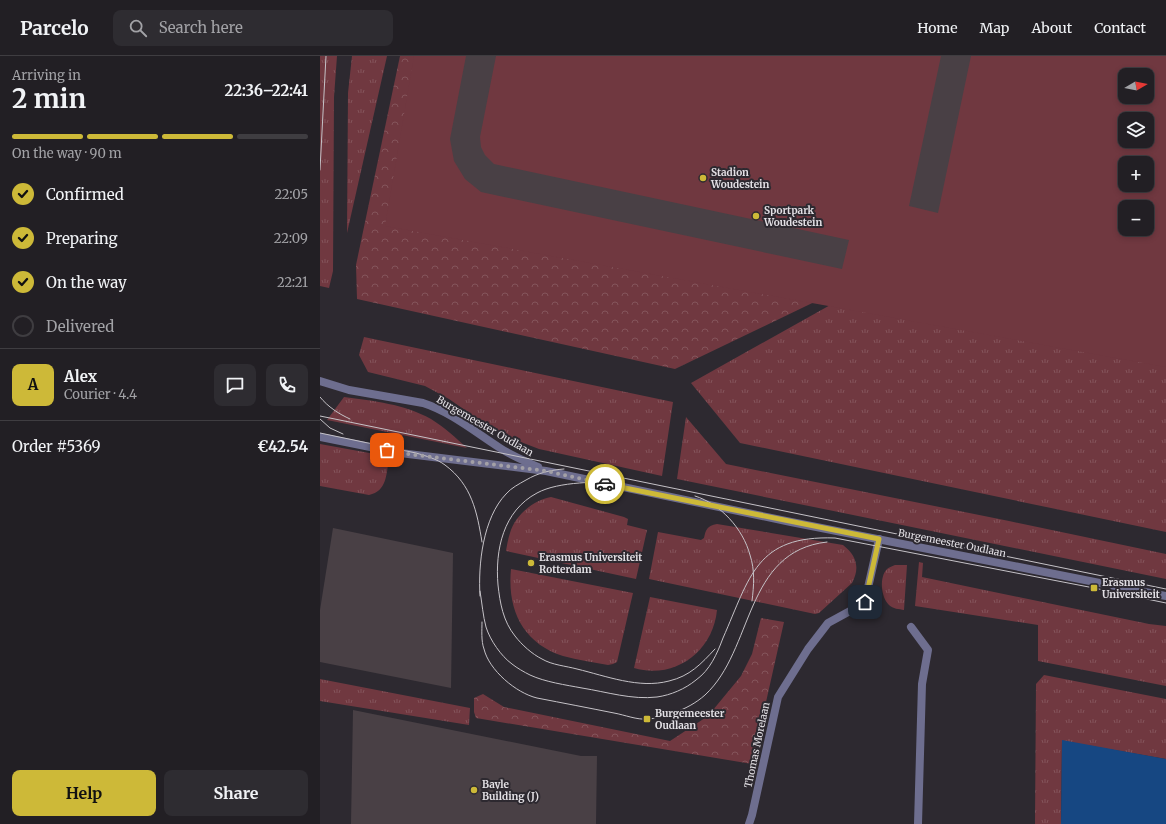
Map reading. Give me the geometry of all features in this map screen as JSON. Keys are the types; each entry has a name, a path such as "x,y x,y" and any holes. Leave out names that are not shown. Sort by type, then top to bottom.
{"street":[{"name":"Burgemeester Oudlaan","path":"320,381 349,390 433,406 444,411 501,449 546,471"},
{"name":"Burgemeester Oudlaan","path":"320,437 400,453 546,471 1166,596"},
{"name":"Thomas Morelaan","path":"749,824 778,697 808,649 828,623 861,606 865,602 879,539"},
{"path":"911,627 928,650 922,684 918,824"}],"green space":[{"path":"320,56 337,56 334,97 333,271 329,288 320,286"},
{"path":"352,56 387,56 347,233 348,93"},
{"path":"400,56 435,56 831,294 675,369 357,299 356,265"},
{"name":"Sportpark Woudestein","path":"414,56 1166,56 1166,367 385,226"},
{"path":"841,299 1166,364 1166,532 740,443 691,383"},
{"path":"364,337 673,402 662,476 539,449 508,437 488,426 449,399 425,386 368,372 359,355"},
{"path":"344,397 389,404 421,414 441,426 467,448 327,420"},
{"path":"686,417 726,464 1166,554 1166,579 677,479"},
{"path":"320,444 386,456 389,459 385,482 379,490 369,495 320,486"},
{"path":"551,497 624,517 628,519 627,525 647,530 636,579 506,551 512,526 521,514 538,501"},
{"path":"717,524 843,545 848,549 856,562 856,572 852,583 819,613 815,614 649,579 658,532 701,540 704,538 705,532 708,528"},
{"path":"919,562 923,563 922,577 1149,624 1166,626 1166,686 1038,661 1038,625 915,606"},
{"path":"895,565 907,565 904,610 894,608 889,605 884,597 882,587 884,573 888,568"},
{"path":"511,569 633,593 617,662 608,665 563,656 537,643 520,623 515,611 510,584"},
{"path":"650,597 717,610 714,625 700,650 677,666 663,670 649,671 634,668"},
{"path":"761,618 784,622 752,764 476,718 474,712 474,698 483,694 504,707 670,741 708,716 741,676 752,654"},
{"path":"1044,675 1166,699 1166,759 1062,741 1061,824 1035,824 1036,684"},
{"path":"320,679 470,708 469,725 320,701"}],"water":[{"path":"1062,740 1166,759 1166,824 1061,824"}],"building":[{"path":"466,56 496,56 480,137 481,147 485,155 494,164 849,240 842,269 481,192 465,179 454,161 450,139"},
{"path":"941,56 971,56 938,213 909,206"},
{"path":"333,528 453,553 451,688 320,662 320,610"},
{"name":"Bayle Building (J)","path":"353,710 581,756 597,756 596,824 351,824"}],"tram line":[{"path":"320,170 326,56"},
{"path":"320,397 334,410 350,419"},
{"path":"320,416 1166,589"},
{"path":"320,419 330,428 343,434"},
{"path":"320,433 416,453 445,465 461,481 472,500 478,520 482,542"},
{"path":"480,596 481,556 487,528 498,504 510,490 535,475 564,469"},
{"path":"623,482 579,483 556,486 537,493 525,501 516,510 509,521 500,545 497,572 501,605 511,630 524,646 535,655 546,661 634,683 658,683 676,679 695,669 715,649"},
{"path":"695,496 705,500 722,511 736,527 747,545 753,566 754,583 752,601"},
{"path":"480,591 485,623 490,637 504,657 518,668 542,680 620,695 648,698 667,695 678,691 701,676 716,656 749,579 760,564 772,552 788,544 809,539 835,538 1166,603"},
{"path":"482,622 482,643 491,665 504,680 521,691 537,698 635,718 657,718 686,708 694,703 705,695 721,676 765,582 780,563 800,549 827,542"}],"way so far":[{"path":"387,450 400,453 546,471 605,484"}],"place":[{"name":"Stadion Woudestein","path":"703,178"},
{"name":"Sportpark Woudestein","path":"756,216"},
{"name":"Erasmus Universiteit Rotterdam","path":"531,563"},
{"name":"Erasmus Universiteit","path":"1094,588"},
{"name":"Burgemeester Oudlaan","path":"647,719"},
{"name":"Bayle Building (J)","path":"474,790"}],"route":[{"path":"605,484 879,539 865,602"}]}
